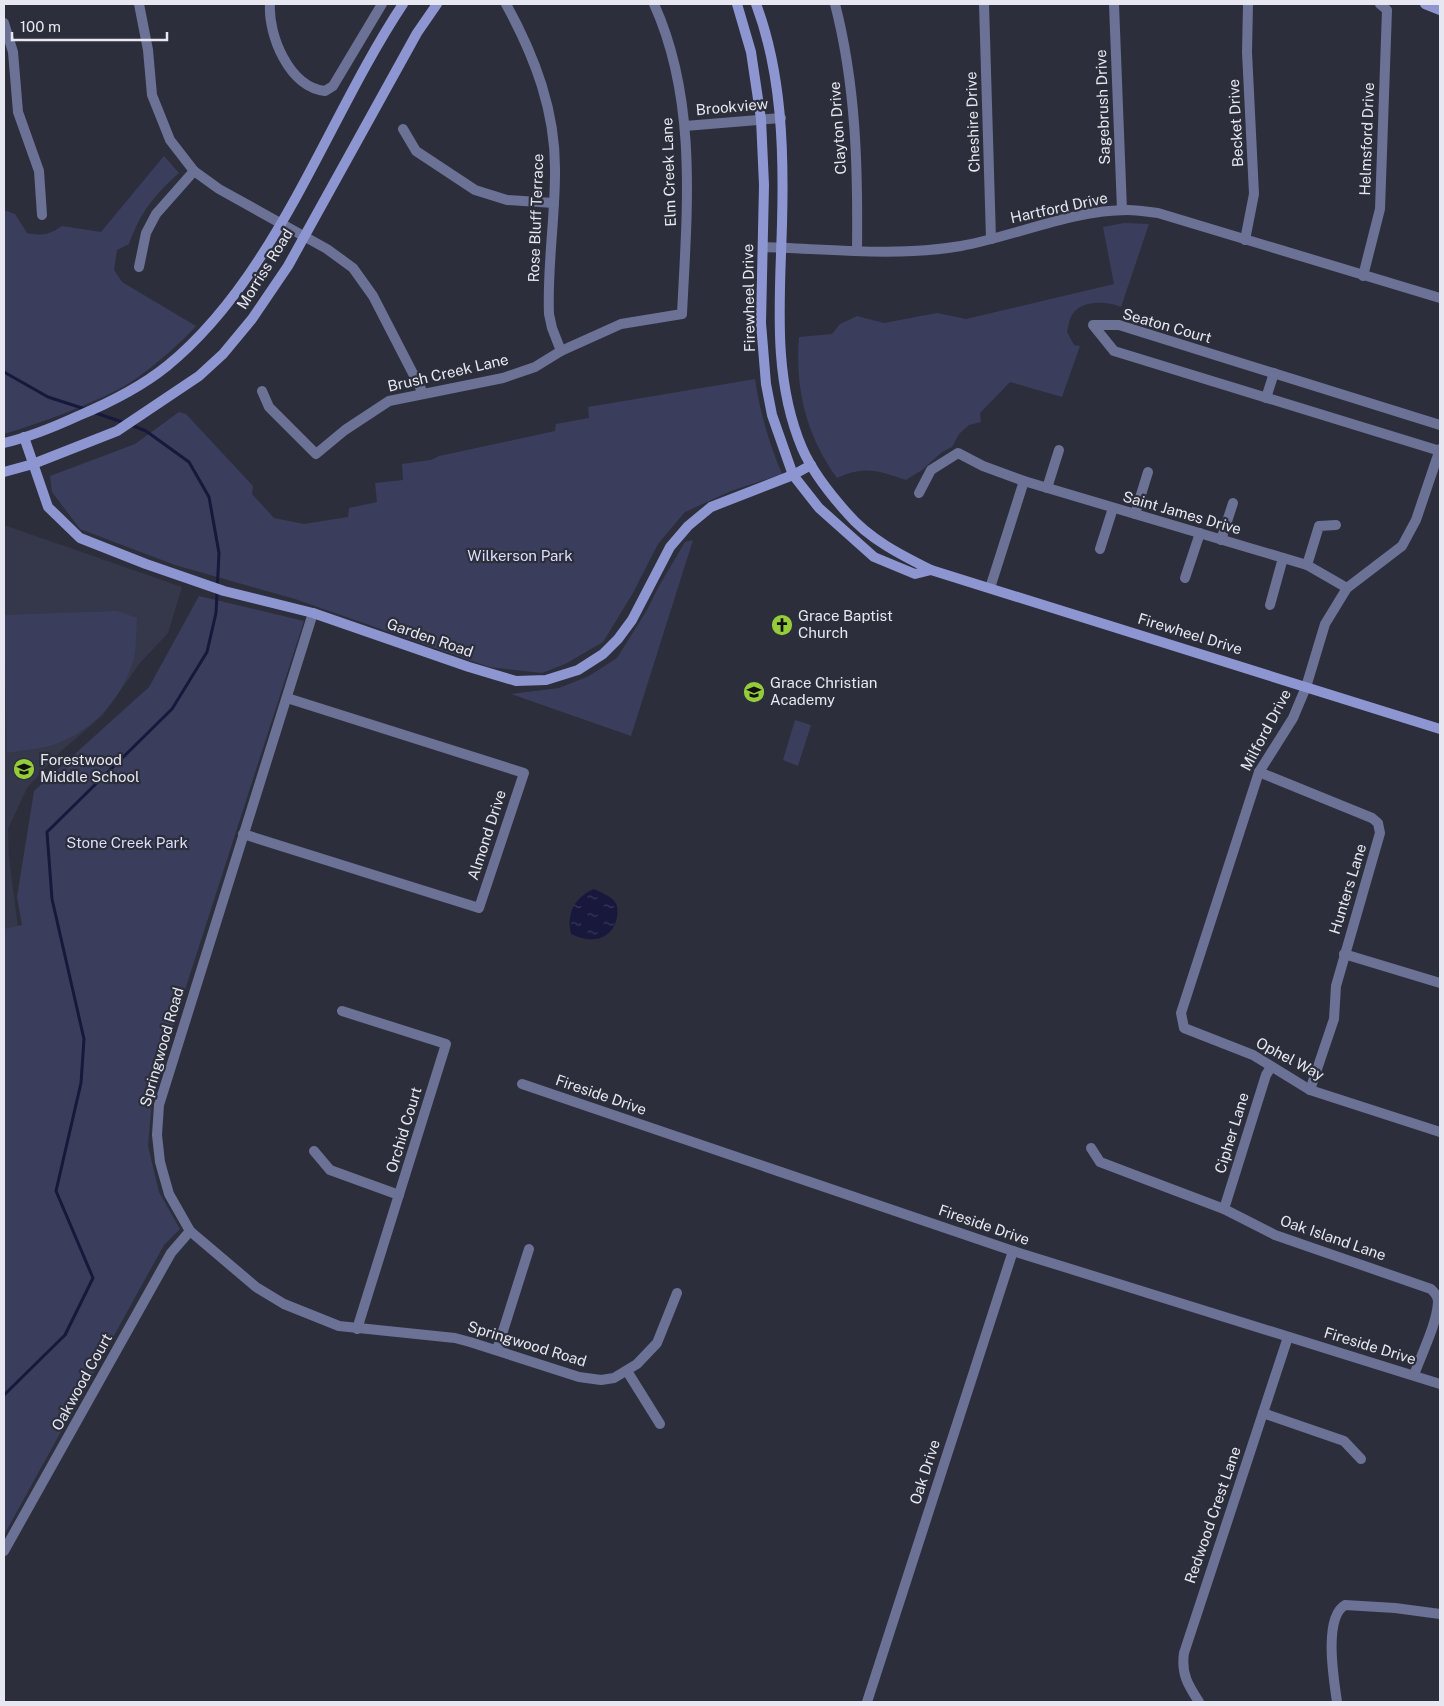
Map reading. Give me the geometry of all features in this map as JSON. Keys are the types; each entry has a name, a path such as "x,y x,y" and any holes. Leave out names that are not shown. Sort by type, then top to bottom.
{"street":[{"path":"140,4 148,50 152,95 170,140 194,171 219,189 327,249 353,268 373,296 423,393"},
{"path":"270,4 272,30 284,58 300,80 325,91 333,86 382,4"},
{"name":"Morriss Road","path":"4,442 55,426 116,399 166,367 205,331 252,270 403,4"},
{"name":"Morriss Road","path":"4,472 33,464 117,431 199,376 223,354 267,300 417,34 437,4"},
{"name":"Rose Bluff Terrace","path":"506,4 534,56 550,109 555,171 548,298 552,328 561,351"},
{"name":"Elm Creek Lane","path":"654,4 663,24 677,78 685,126 688,201 682,314"},
{"name":"Firewheel Drive","path":"737,4 751,52 761,119 764,247 761,323 766,384 772,415 793,475 819,508 874,557 915,574 931,570"},
{"name":"Firewheel Drive","path":"756,4 765,26 781,118 779,333 785,388 791,416 811,465 847,514 865,531 895,552 931,570 1440,729"},
{"name":"Clayton Drive","path":"835,4 847,51 856,141 856,251"},
{"name":"Cheshire Drive","path":"984,4 991,239"},
{"name":"Sagebrush Drive","path":"1114,4 1122,210"},
{"name":"Becket Drive","path":"1245,240 1254,194 1247,52 1248,4"},
{"name":"Helmsford Drive","path":"1363,276 1380,209 1387,10 1380,4"},
{"path":"1425,4 1440,10"},
{"path":"4,23 13,52 18,112 39,172 42,215"},
{"name":"Brookview","path":"685,126 781,118"},
{"path":"403,129 416,151 475,190 508,200 554,203"},
{"path":"139,267 146,233 156,214 194,171"},
{"name":"Hartford Drive","path":"764,247 856,251 932,250 991,239 1079,216 1122,210 1158,213 1440,298"},
{"name":"Brush Creek Lane","path":"262,391 269,407 316,454 345,430 389,401 502,378 535,367 561,351 621,324 682,314"},
{"name":"Seaton Court","path":"1440,425 1119,325 1093,325 1114,351 1440,450"},
{"path":"1266,398 1274,373"},
{"name":"Garden Road","path":"24,437 48,507 80,538 190,580 313,613 469,668 516,681 546,680 578,670 603,654 618,639 642,603 670,547 688,526 711,508 793,475 811,465"},
{"path":"1048,488 1059,450"},
{"name":"Milford Drive","path":"1184,1028 1181,1014 1259,772 1293,718 1306,686 1325,624 1348,588 1402,546 1416,520 1440,450"},
{"name":"Saint James Drive","path":"919,493 931,470 958,454 1024,482 1307,565 1348,588"},
{"path":"1134,514 1148,472"},
{"path":"990,588 1024,482"},
{"path":"1221,540 1233,503"},
{"path":"1100,549 1113,508"},
{"path":"1307,565 1319,526 1336,525"},
{"path":"1185,578 1200,533"},
{"path":"1270,605 1283,558"},
{"name":"Springwood Road","path":"313,613 158,1105 157,1135 160,1162 169,1194 190,1231 256,1287 284,1304 324,1321 357,1329 455,1338 579,1377 601,1380 614,1378 637,1364 657,1343 677,1293"},
{"name":"Almond Drive","path":"243,834 478,908 524,773 287,698"},
{"name":"Hunters Lane","path":"1259,772 1372,818 1378,823 1380,833 1336,986 1334,1019 1310,1090"},
{"path":"1344,954 1440,983"},
{"name":"Orchid Court","path":"342,1011 446,1044 357,1329"},
{"name":"Ophel Way","path":"1184,1028 1253,1054 1270,1067 1310,1090 1440,1132"},
{"name":"Cipher Lane","path":"1224,1209 1270,1067"},
{"name":"Fireside Drive","path":"522,1084 1013,1251 1440,1384"},
{"name":"Oak Island Lane","path":"1091,1148 1100,1162 1224,1209 1275,1235 1431,1289 1436,1294 1438,1301 1436,1313 1414,1376"},
{"path":"314,1152 330,1170 400,1194"},
{"name":"Oakwood Court","path":"4,1551 171,1253 190,1231"},
{"path":"497,1350 529,1249"},
{"name":"Oak Drive","path":"867,1702 1013,1251"},
{"name":"Redwood Crest Lane","path":"1199,1702 1184,1678 1182,1667 1184,1652 1288,1337"},
{"path":"627,1371 660,1424"},
{"path":"1263,1414 1344,1441 1361,1459"},
{"path":"1336,1702 1331,1651 1336,1616 1339,1609 1345,1606 1395,1608 1440,1614"}],"shaded area":[{"name":"Forestwood Middle School","path":"4,525 182,587 168,633 139,664 103,715 61,751 27,788 8,829 9,858 19,935 4,1011"}],"green space":[{"path":"164,156 179,173 149,205 138,223 129,244 117,250 114,270 122,282 196,326 159,360 128,384 62,414 4,434 4,210 15,214 27,233 45,234 62,226 101,232"},
{"path":"1124,223 1149,224 1121,307 1101,303 1087,304 1075,311 1071,317 1067,332 1074,345 1080,346 1062,397 1010,382 980,413 981,422 969,425 959,434 952,447 942,452 922,470 906,480 872,471 856,472 837,478 817,445 805,411 799,375 799,337 832,334 840,324 857,316 884,323 937,313 966,319 1114,284 1103,227"},
{"name":"Wilkerson Park","path":"755,379 766,428 782,474 731,491 685,512 658,544 633,593 603,642 565,664 542,673 489,667 295,599 175,565 80,529 52,492 50,476 135,444 179,412 186,414 253,486 252,494 274,518 304,524 348,517 349,508 377,502 375,483 403,480 402,464 431,460 439,456 555,431 556,424 589,418 588,407"},
{"path":"693,540 631,736 511,694 559,688 589,676 617,658 647,610 685,542"},
{"name":"Stone Creek Park","path":"199,596 304,621 153,1089 148,1146 159,1192 180,1229 164,1245 4,1535 4,929 22,925 17,897 34,791 149,687"},
{"path":"117,611 137,618 134,656 128,675 113,701 92,723 67,739 53,745 7,753 4,617 6,615"},
{"path":"795,720 811,725 798,766 783,760"}],"water":[{"path":"594,889 613,900 617,905 617,915 611,931 606,936 586,939 571,934 570,919 577,901 587,892"}],"waterway":[{"path":"4,372 48,397 85,409"},
{"path":"93,412 125,423"},
{"path":"4,1395 65,1335 93,1278 56,1191 81,1083 84,1039 52,899 47,832 172,709 207,652 216,613 219,553 209,497 189,462 146,431 131,425"}],"place":[{"name":"Grace Baptist Church","path":"782,625"},
{"name":"Grace Christian Academy","path":"754,692"},
{"name":"Forestwood Middle School","path":"24,769"}]}
